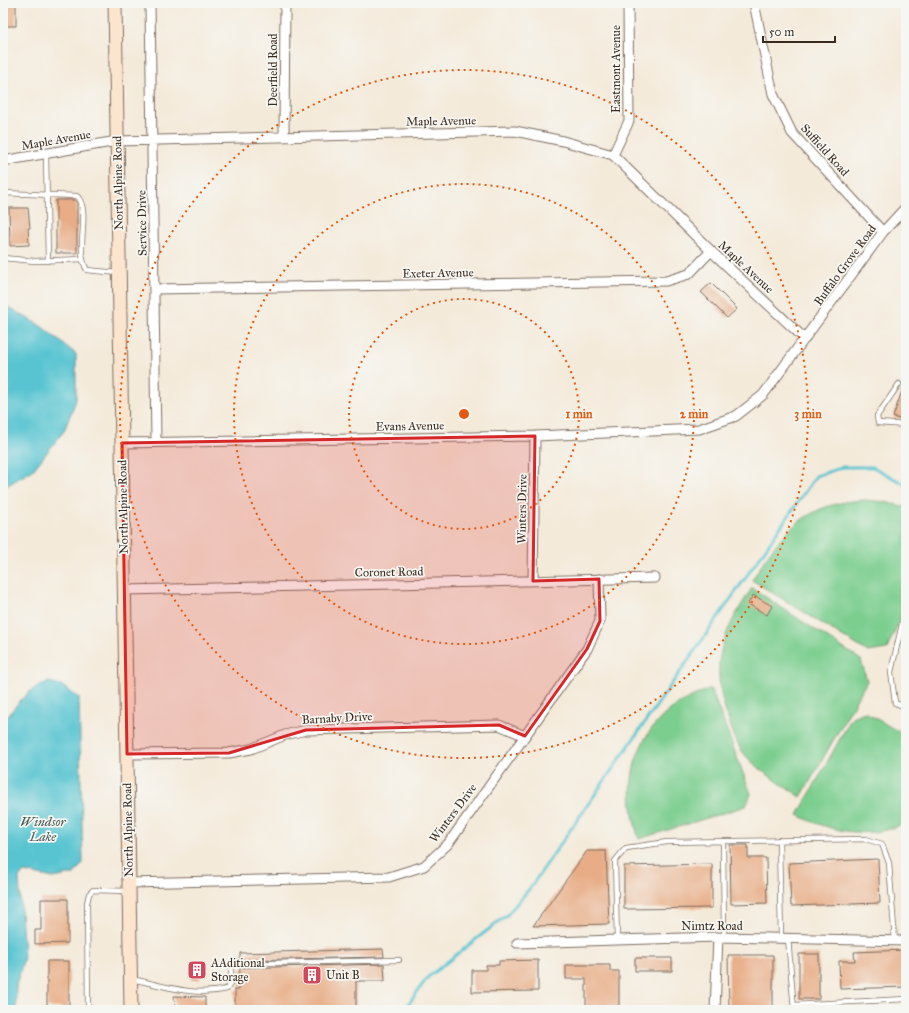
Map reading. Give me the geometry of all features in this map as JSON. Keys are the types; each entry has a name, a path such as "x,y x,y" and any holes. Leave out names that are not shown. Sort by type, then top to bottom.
{"main road":[{"name":"North Alpine Road","path":"115,3 131,1010"}],"street":[{"name":"Service Drive","path":"150,3 156,442"},
{"name":"Deerfield Road","path":"284,136 285,3"},
{"name":"Eastmont Avenue","path":"613,155 629,121 628,3"},
{"name":"Suffield Road","path":"754,3 773,94 792,133 883,232"},
{"name":"Maple Avenue","path":"3,161 117,141 515,131 563,141 613,155 711,251 806,339"},
{"name":"Buffalo Grove Road","path":"806,339 883,232 906,207"},
{"name":"Exeter Avenue","path":"155,289 666,281 689,274 711,251"},
{"name":"Evans Avenue","path":"122,443 535,436 699,429 736,416 763,395 806,339"},
{"name":"Winters Drive","path":"533,581 535,436"},
{"name":"Coronet Road","path":"124,590 655,578"},
{"name":"Winters Drive","path":"129,887 389,876 424,866 448,844 587,649 600,621 599,580"},
{"name":"Barnaby Drive","path":"127,754 229,753 251,749 285,735 306,730 499,725 525,736"},
{"name":"Nimtz Road","path":"517,943 721,937 906,941"},
{"path":"715,1010 721,937"}],"lane":[{"path":"46,154 48,261"},
{"path":"3,194 46,193 77,196 81,199 83,209 83,259 87,270 119,273"},
{"path":"3,258 48,261 83,259"},
{"path":"899,384 877,416 878,423 906,425"},
{"path":"906,625 902,624 891,672 895,703 906,707"},
{"path":"618,940 615,861 626,848 667,842 866,839 882,844 889,863 895,941"},
{"path":"779,840 784,938 794,1008 906,999"},
{"path":"721,937 723,841"},
{"path":"88,1010 87,903 89,894 93,890 129,887"},
{"path":"131,979 179,991 216,991 227,989 231,982 231,964 399,960"}],"highlighted area":[{"path":"535,436 533,581 599,579 600,621 587,649 525,736 499,725 306,730 229,753 127,754 122,443"}],"green space":[{"path":"865,500 885,502 906,507 906,605 887,649 868,652 752,580 773,548 797,523 811,514 827,507 845,502"},
{"path":"752,588 861,660 867,681 801,797 764,772 745,755 734,737 722,697 719,679 719,664 722,649 726,635 733,620"},
{"path":"711,689 751,794 746,806 639,839 633,814 631,790 634,767 641,747 652,728 668,712 687,699"},
{"path":"865,712 906,736 906,823 879,831 851,832 824,826 798,815 852,717"}],"water":[{"path":"3,304 41,326 76,354 76,400 64,431 33,470 3,488"},
{"name":"Windsor Lake","path":"49,682 61,685 79,698 83,863 74,874 53,878 24,872 19,878 24,957 16,986 16,1010 3,1010 3,722 23,698 35,688"}],"building":[{"path":"3,3 16,3 16,26 3,26"},
{"path":"56,200 75,200 77,203 77,253 56,253"},
{"path":"9,208 28,208 30,228 28,228 29,245 10,246"},
{"path":"711,283 737,309 727,318 701,292"},
{"path":"905,382 906,383 906,421 893,417"},
{"path":"753,595 772,606 767,615 748,604"},
{"path":"730,845 748,845 748,858 766,858 767,903 731,904"},
{"path":"587,851 606,851 609,924 533,926"},
{"path":"878,859 880,903 791,906 789,863"},
{"path":"712,864 712,908 624,909 624,866"},
{"path":"41,899 68,899 68,943 35,944 35,930 41,930"},
{"path":"383,949 384,957 240,960 240,953"},
{"path":"904,950 904,959 906,959 906,987 840,989 839,961 855,961 854,952"},
{"path":"799,954 819,954 819,999 799,999"},
{"path":"728,955 773,955 773,1010 729,1010"},
{"path":"635,958 672,958 672,971 635,971"},
{"path":"538,960 538,991 472,992 472,970 486,970 486,965 499,965 499,961"},
{"path":"47,961 69,961 69,1008 47,1008"},
{"path":"384,964 385,981 356,981 356,1007 311,1010 235,1010 235,990 239,990 240,968"},
{"name":"AAditional Storage","path":"191,965 200,965 200,980 191,980"},
{"path":"566,965 610,965 610,971 619,971 619,1010 586,1010 586,979 566,979"},
{"path":"174,996 205,997 205,1008 175,1010"}],"waterway":[{"path":"404,1010 428,977 507,915 530,888 816,476 843,467 873,467 906,485"}],"place":[{"name":"AAditional Storage","path":"197,970"},
{"name":"Unit B","path":"312,975"}]}
